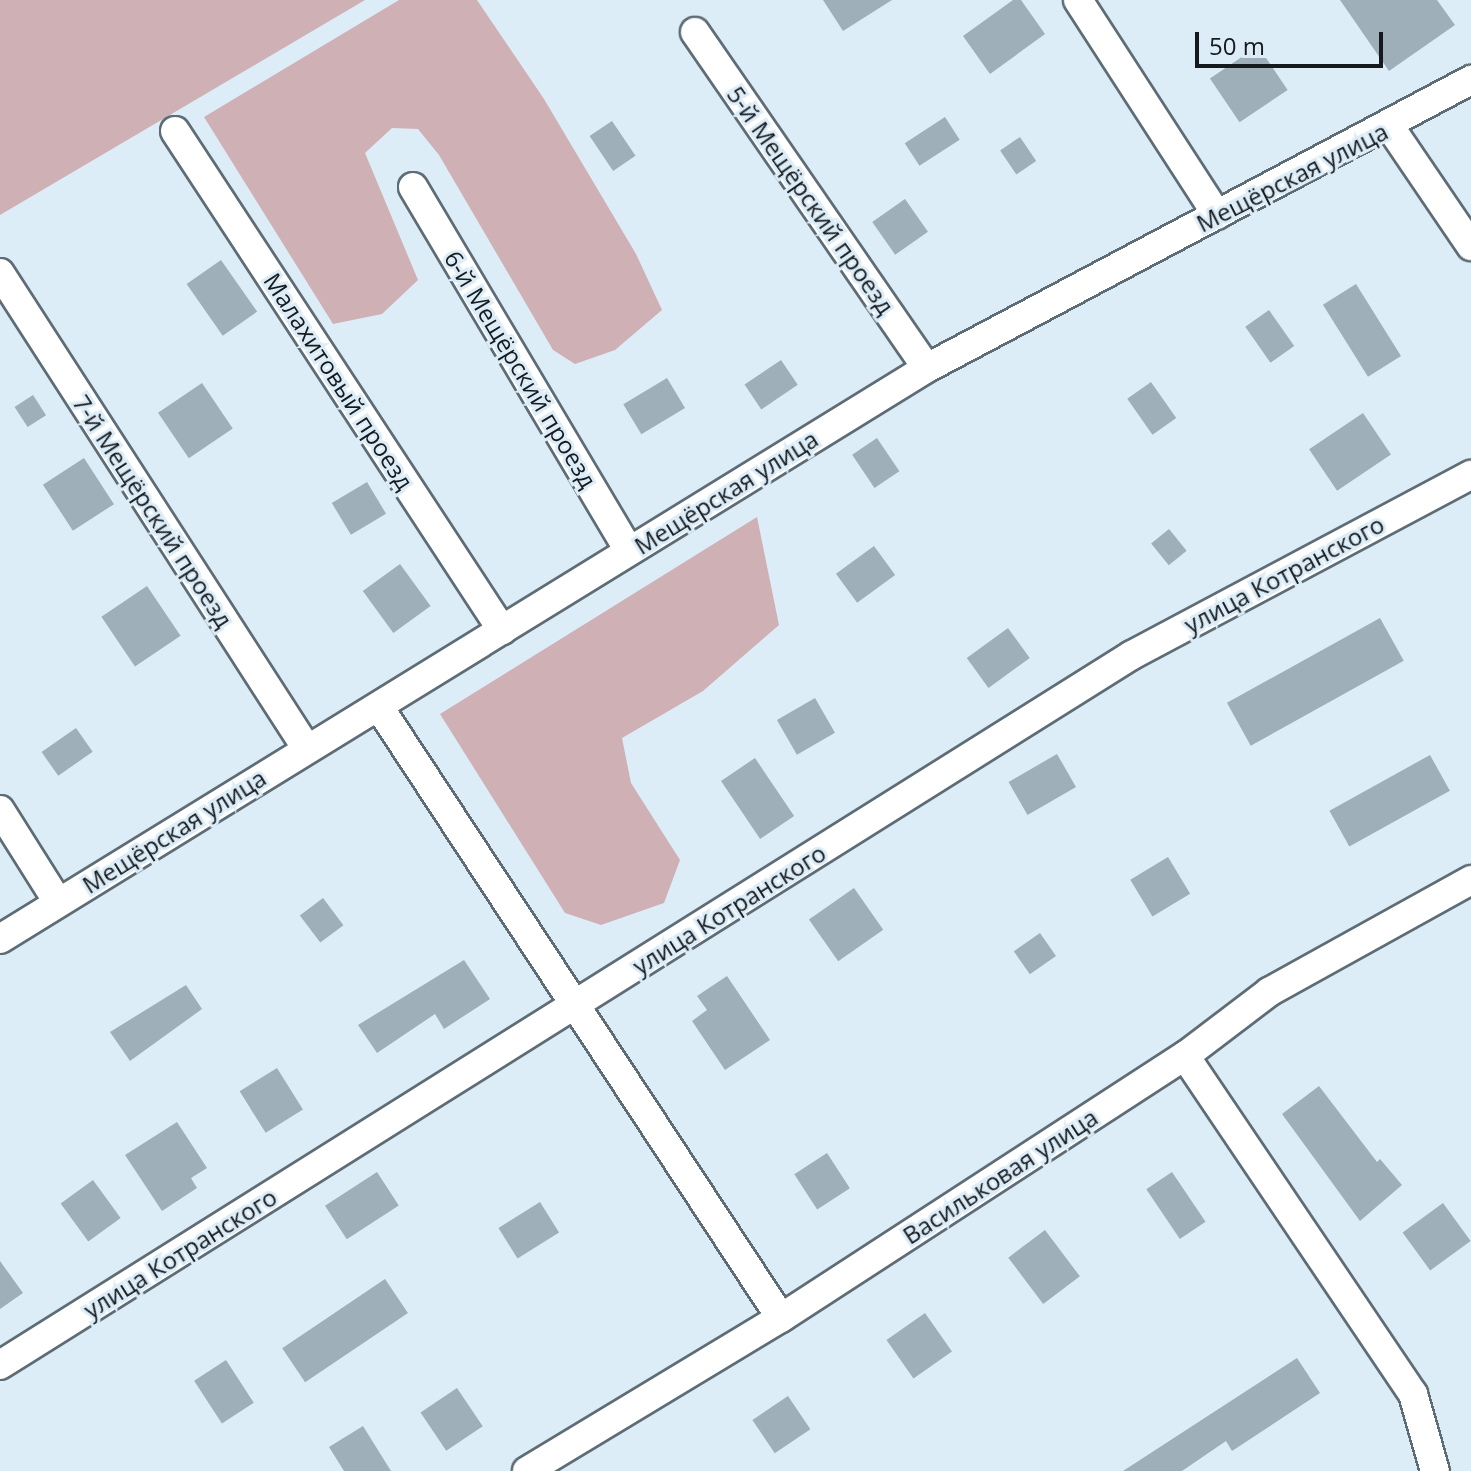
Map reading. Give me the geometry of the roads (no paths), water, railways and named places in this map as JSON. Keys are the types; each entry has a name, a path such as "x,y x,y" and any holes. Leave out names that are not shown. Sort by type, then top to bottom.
{"street":[{"path":"1078,0 1217,215"},
{"name":"5-й Мещёрский проезд","path":"695,32 927,368"},
{"name":"Мещёрская улица","path":"0,939 927,368 1390,127 1471,80"},
{"path":"1390,127 1471,246"},
{"name":"Малахитовый проезд","path":"175,131 502,630"},
{"name":"6-й Мещёрский проезд","path":"413,187 629,551"},
{"name":"7-й Мещёрский проезд","path":"0,273 307,749"},
{"name":"улица Котранского","path":"0,1365 1132,655 1471,475"},
{"path":"379,707 573,1008 781,1318"},
{"path":"0,810 58,902"},
{"name":"Васильковая улица","path":"527,1471 781,1318 1185,1056 1269,992 1471,880"},
{"path":"1185,1056 1413,1394 1435,1471"}]}
